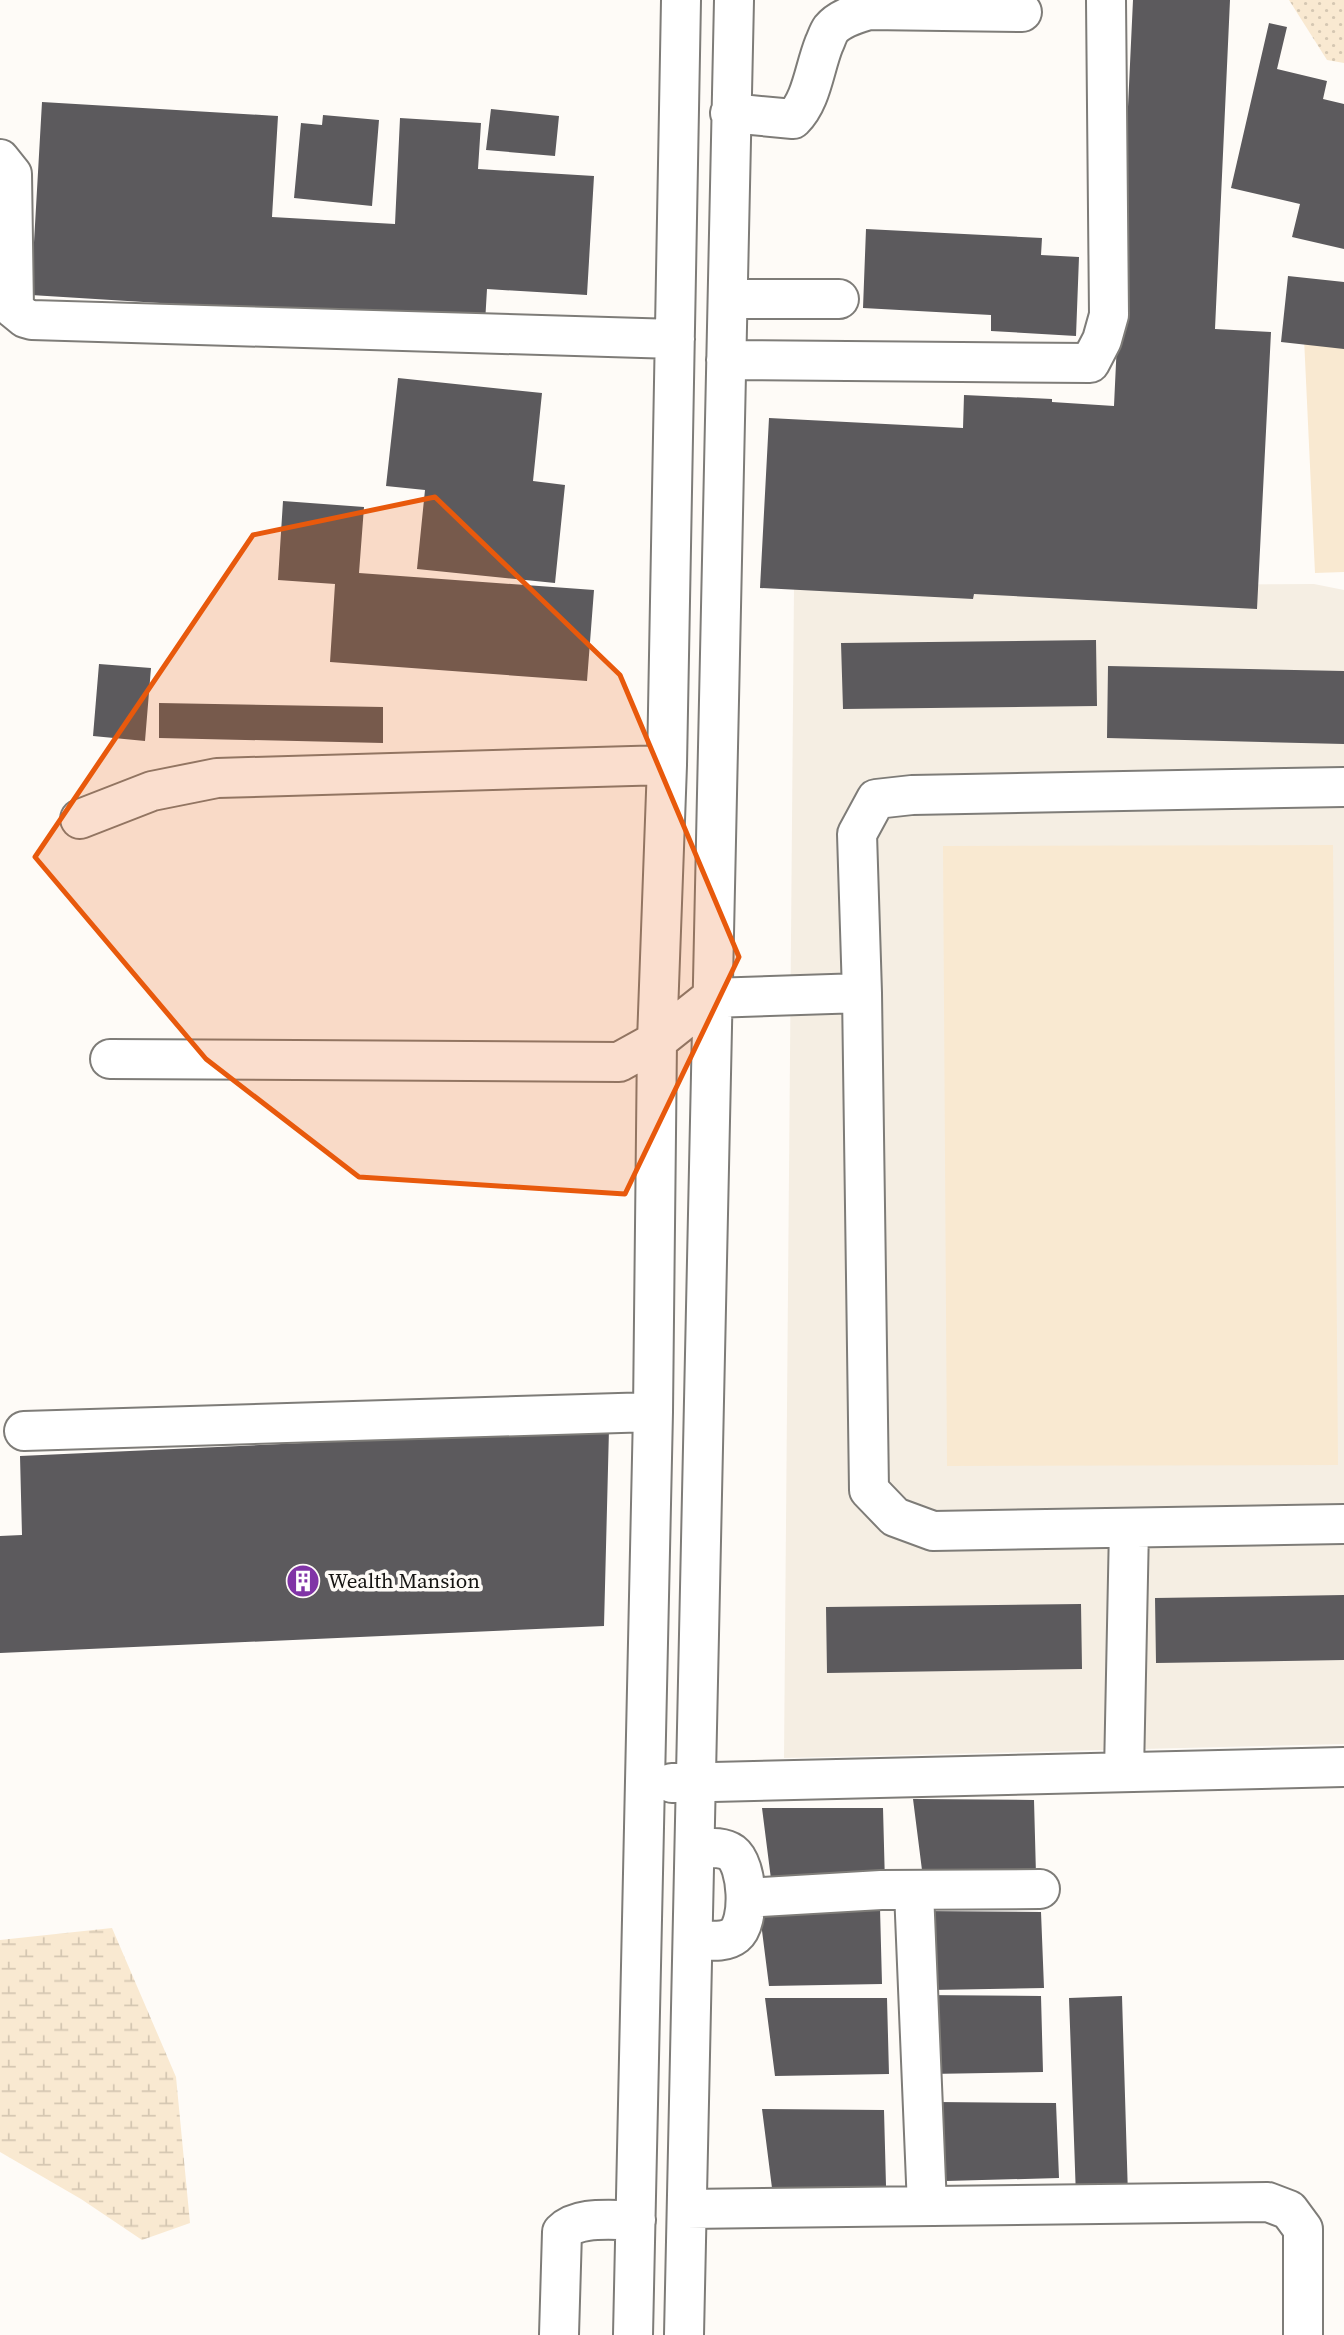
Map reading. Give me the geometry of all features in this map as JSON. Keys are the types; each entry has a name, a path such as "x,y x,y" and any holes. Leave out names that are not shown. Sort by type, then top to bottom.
{"street":[{"path":"633,2335 653,1412 657,1041 667,765 681,0"},
{"path":"684,2335 734,0"},
{"path":"726,360 1090,363 1102,340 1109,315 1106,0"},
{"path":"730,113 793,119 801,111 831,29 847,17 869,10 1022,12"},
{"path":"0,159 12,174 15,309 24,318 675,339"},
{"path":"728,299 839,299"},
{"path":"80,819 152,791 218,778 667,765"},
{"path":"1344,787 912,795 876,799 857,834 869,1490 895,1517 933,1531 1344,1524"},
{"path":"110,1059 619,1062 657,1041 711,998 862,993"},
{"path":"24,1431 653,1412"},
{"path":"1124,1772 1129,1528"},
{"path":"645,1785 1344,1767"},
{"path":"692,1940 720,1941 734,1936 743,1926 746,1898 740,1861 730,1852 718,1848 695,1848"},
{"path":"746,1898 881,1890 1040,1889"},
{"path":"914,1891 927,2206"},
{"path":"687,2209 1268,2202 1289,2210 1303,2229 1303,2335"},
{"path":"559,2335 562,2232 569,2224 636,2220"}],"highlighted area":[{"path":"435,497 620,675 739,957 625,1194 359,1177 206,1059 35,857 253,535"}],"shaded area":[{"path":"1314,584 1344,590 1344,1744 784,1758 794,587"}],"green space":[{"path":"1289,0 1344,0 1344,63 1327,60"},
{"path":"1344,337 1344,572 1315,573 1304,338"},
{"path":"1333,845 1338,1465 947,1466 943,846"},
{"path":"112,1928 176,2077 190,2223 142,2240 81,2199 0,2152 0,1940"}],"building":[{"path":"1133,0 1230,0 1215,329 1271,332 1257,609 974,594 973,599 760,588 769,418 963,428 964,395 1052,399 1052,402 1114,406"},
{"path":"1269,23 1287,27 1277,69 1327,81 1323,99 1344,104 1344,249 1292,237 1300,204 1231,188"},
{"path":"42,102 278,116 272,217 395,224 400,118 481,123 478,169 594,176 587,295 487,289 485,323 31,295"},
{"path":"491,109 559,116 555,156 486,150"},
{"path":"323,115 379,120 372,206 294,198 301,123 322,125"},
{"path":"866,229 1042,238 1041,255 1079,257 1076,336 991,331 991,315 863,308"},
{"path":"1288,276 1344,282 1344,349 1281,342"},
{"path":"398,378 542,393 533,481 565,485 555,583 417,569 425,490 386,486"},
{"path":"283,501 364,507 359,573 594,590 587,681 330,662 335,584 278,580"},
{"path":"1096,640 1097,706 843,709 841,643"},
{"path":"99,664 151,668 145,741 93,736"},
{"path":"1108,666 1344,671 1344,744 1107,738"},
{"path":"159,703 383,707 383,743 159,738"},
{"name":"Wealth Mansion","path":"609,1429 604,1626 0,1653 0,1536 22,1535 20,1456"},
{"path":"1344,1595 1344,1660 1156,1663 1155,1598"},
{"path":"1081,1604 1082,1669 827,1673 826,1607"},
{"path":"913,1799 1034,1800 1036,1875 923,1878"},
{"path":"762,1808 883,1808 885,1884 772,1887"},
{"path":"759,1907 880,1908 882,1984 769,1986"},
{"path":"921,1911 1041,1912 1044,1988 931,1990"},
{"path":"919,1995 1041,1996 1043,2072 929,2074"},
{"path":"1122,1996 1128,2196 1076,2197 1069,1998"},
{"path":"765,1998 887,1998 889,2074 775,2076"},
{"path":"936,2102 1056,2103 1059,2178 946,2181"},
{"path":"762,2109 884,2110 886,2186 772,2188"}],"place":[{"name":"Wealth Mansion","path":"303,1581"}]}
